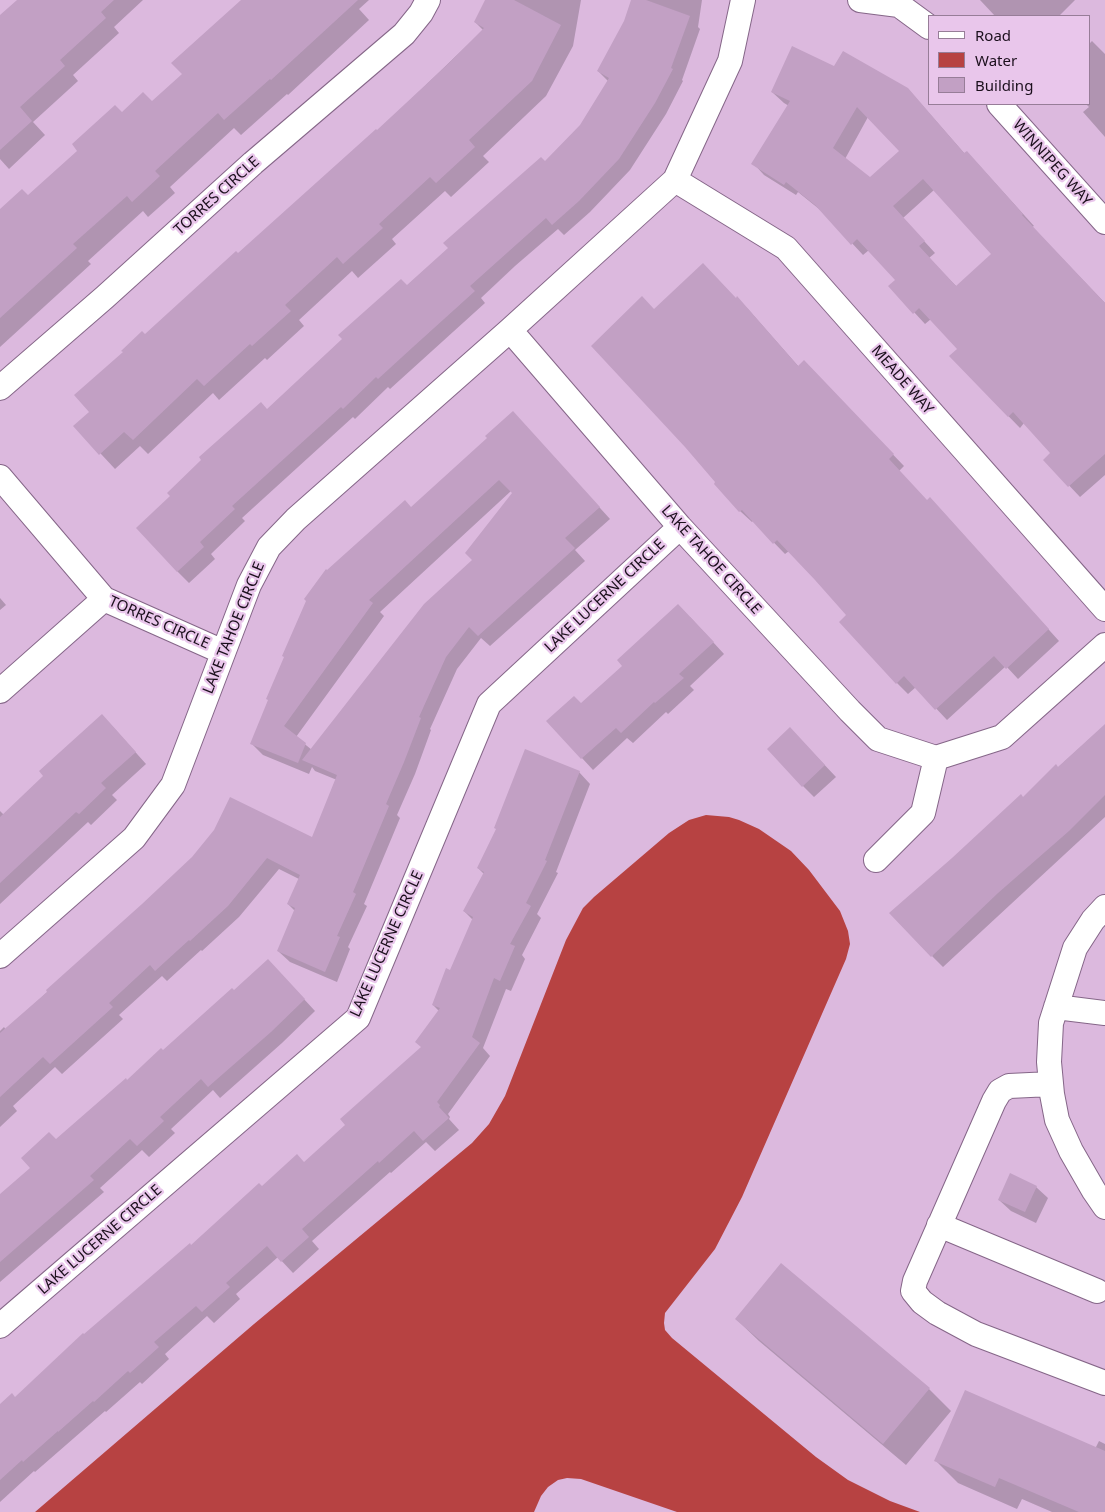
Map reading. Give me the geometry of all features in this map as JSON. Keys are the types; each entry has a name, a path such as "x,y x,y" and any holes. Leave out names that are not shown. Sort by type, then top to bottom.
{"street":[{"name":"TORRES CIRCLE","path":"0,388 105,297 253,163 404,34 421,13 428,0"},
{"name":"LAKE TAHOE CIRCLE","path":"0,956 134,838 173,785 249,585 269,547 296,519 510,330 675,180 730,61 743,0"},
{"path":"860,0 899,5 928,26"},
{"name":"WINNIPEG WAY","path":"1000,105 1105,222"},
{"name":"MEADE WAY","path":"675,180 786,248 1105,609"},
{"name":"LAKE TAHOE CIRCLE","path":"510,330 680,527 850,712 878,739 936,758"},
{"name":"TORRES CIRCLE","path":"0,477 104,600 223,652"},
{"name":"LAKE LUCERNE CIRCLE","path":"0,1326 358,1018 489,704 680,527"},
{"path":"0,691 104,600"},
{"path":"876,860 923,813 936,758 1002,737 1105,645"},
{"path":"1105,907 1093,920 1075,948 1051,1023 1049,1062 1057,1120 1071,1152 1105,1207"},
{"path":"1056,1008 1105,1013"},
{"path":"1051,1084 1009,1086 1000,1091 939,1225 915,1281 913,1291 922,1302 937,1313 976,1334 1105,1383"},
{"path":"939,1225 1097,1291"}],"water":[{"path":"706,815 739,820 759,829 791,851 809,870 840,911 848,931 850,944 846,959 742,1197 715,1249 665,1313 665,1330 672,1338 816,1457 848,1480 890,1501 920,1512 677,1512 581,1479 567,1478 558,1480 548,1487 541,1496 534,1512 35,1512 254,1324 472,1143 489,1124 505,1096 566,940 583,908 669,833 689,820"}],"building":[{"path":"17,0 114,0 101,12 106,18 60,60 65,66 20,107 32,121 0,150 0,15"},
{"path":"241,0 358,0 271,80 224,120 218,113 155,171 160,176 132,202 127,196 73,244 77,248 0,318 0,209 22,189 28,195 77,151 72,144 115,105 122,112 143,92 152,101 182,74 171,63"},
{"path":"485,0 514,0 561,25 532,81 469,140 475,147 436,183 430,177 379,224 383,228 343,264 337,257 285,305 291,311 252,346 250,344 204,386 197,379 133,440 124,432 99,455 73,426 89,412 74,395 123,352 121,351 142,331 145,334 236,251 238,253 377,130 448,64 484,28 474,22"},
{"path":"631,0 646,0 690,16 671,68 673,69 655,103 619,159 579,201 552,225 546,218 470,286 475,291 378,379 376,377 343,409 341,407 232,506 235,509 200,542 204,547 177,572 136,528 170,496 167,493 201,460 199,457 261,402 267,409 342,339 338,335 401,279 407,285 448,248 443,243 541,157 545,161 580,125 609,78 597,71 624,21"},
{"path":"792,46 834,66 843,51 908,88 964,153 967,151 1022,215 1105,303 1105,454 1068,487 1043,460 1050,453 1013,412 1008,417 949,356 957,349 919,308 913,314 888,286 895,280 857,239 851,245 815,205 786,182 784,185 751,164 790,101 771,92","holes":["857,107 899,151 870,177 833,148","923,179 991,254 956,286 919,246 925,241 893,206"]},
{"path":"703,263 736,298 737,296 798,366 804,360 894,454 889,459 927,500 930,497 1049,629 1006,669 994,656 935,710 904,676 896,684 839,622 846,615 815,580 777,540 773,544 742,510 739,512 685,447 591,346 642,296 654,309"},
{"path":"513,411 600,507 565,538 575,548 478,636 469,627 446,657 419,717 421,718 386,804 389,806 353,892 356,894 337,936 340,937 325,972 277,951 295,908 287,904 300,875 267,858 228,906 190,941 155,971 150,965 109,1003 113,1007 50,1064 43,1057 0,1097 0,1033 47,992 46,990 192,857 214,830 230,797 312,837 337,775 302,760 424,604 472,560 465,553 512,493 499,480 369,600 373,603 284,726 306,743 298,763 250,744 284,657 282,656 306,601 304,599 326,569 405,500 411,507 487,438 485,436"},
{"path":"678,604 714,642 679,674 684,678 654,702 621,733 616,728 581,759 546,721 574,696 581,703 622,666 617,660"},
{"path":"102,714 136,752 101,783 106,788 79,814 76,812 0,883 0,817 43,776 39,771"},
{"path":"1105,724 1105,795 1069,831 998,893 931,957 889,913 1021,794 1023,797 1056,764 1058,767"},
{"path":"790,727 825,765 802,787 767,749"},
{"path":"525,749 580,771 545,860 547,861 526,903 531,906 510,944 515,946 500,981 494,978 472,1037 480,1043 437,1102 449,1118 423,1141 414,1131 379,1163 378,1161 302,1229 309,1237 281,1262 267,1246 226,1283 230,1287 202,1312 196,1306 154,1342 159,1347 130,1373 128,1371 94,1402 0,1480 0,1404 12,1393 15,1397 83,1333 190,1243 191,1245 259,1183 262,1186 297,1154 304,1162 345,1125 340,1119 421,1047 415,1042 440,1008 432,1005 446,968 450,970 473,917 463,911 484,872 477,868 496,829 494,828"},
{"path":"268,959 305,999 271,1032 208,1087 201,1079 160,1117 164,1121 137,1146 130,1139 90,1176 94,1180 0,1262 0,1194 30,1168 21,1158 49,1132 56,1139 126,1078 127,1080 161,1048 163,1050 232,988 234,990"},
{"path":"1010,1173 1037,1186 1025,1212 998,1200"},
{"path":"781,1263 930,1388 883,1444 735,1319"},
{"path":"965,1390 1105,1451 1105,1512 1079,1512 999,1478 995,1487 934,1461"}]}
